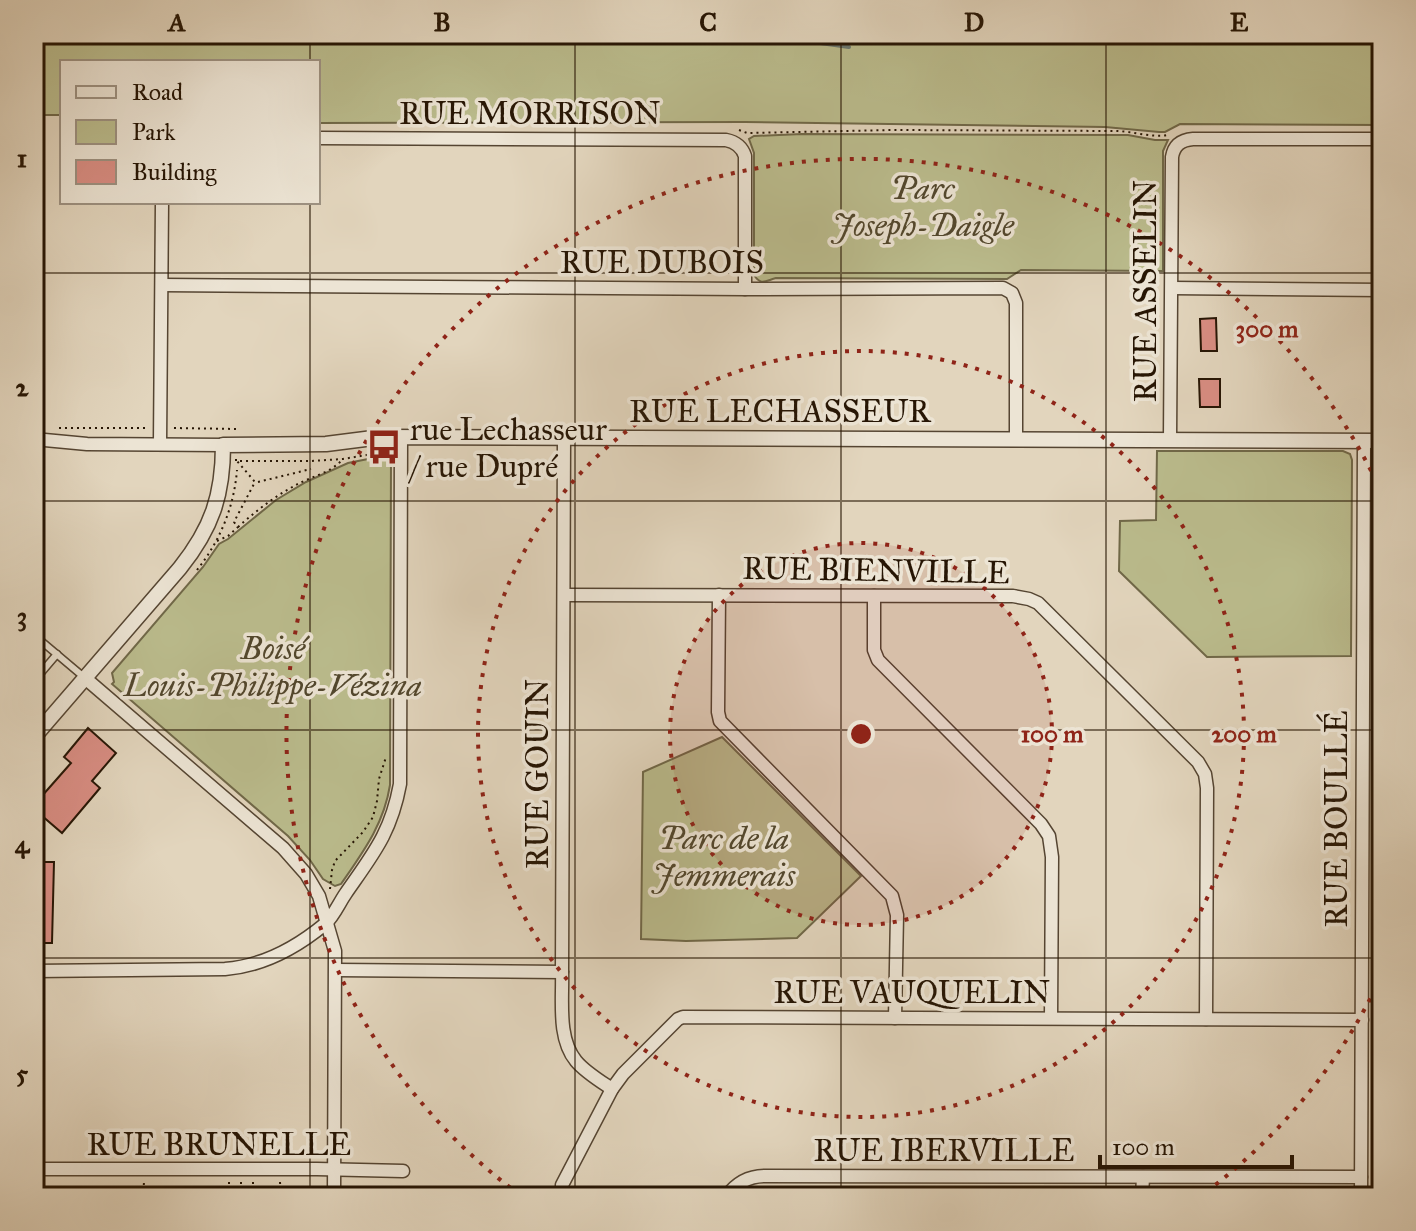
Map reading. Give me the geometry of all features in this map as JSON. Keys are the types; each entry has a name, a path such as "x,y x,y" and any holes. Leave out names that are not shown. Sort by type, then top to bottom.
{"street":[{"name":"RUE MORRISON","path":"320,138 734,142 744,152 745,160 745,289"},
{"path":"1173,140 1382,139"},
{"name":"RUE ASSELIN","path":"1170,439 1173,140"},
{"path":"160,444 162,204"},
{"name":"RUE DUBOIS","path":"162,285 745,289 1000,287 1012,293 1016,303 1016,440"},
{"path":"1172,288 1382,290"},
{"name":"RUE LECHASSEUR","path":"34,439 87,444 223,445 326,444 364,438 1382,441"},
{"path":"34,971 237,968 275,957 327,922 386,833 400,784 401,438"},
{"name":"RUE GOUIN","path":"564,438 564,1029 574,1059 612,1089"},
{"name":"RUE BOULLÉ","path":"1361,1197 1364,441"},
{"path":"34,737 180,568 204,535 220,490 223,445"},
{"name":"RUE BIENVILLE","path":"564,595 1013,596 1033,601 1049,613 1201,766 1205,774 1206,1019"},
{"path":"719,595 720,721 892,896 897,915 895,1018"},
{"path":"874,596 874,650 878,660 1041,824 1049,836 1052,857 1051,1018"},
{"path":"85,678 283,848 306,874 319,896 335,951 336,970 334,1197"},
{"path":"336,970 562,972"},
{"name":"RUE VAUQUELIN","path":"562,1197 562,1185 612,1089 634,1063 683,1017 1362,1020"},
{"name":"RUE BRUNELLE","path":"34,1169 403,1171"},
{"name":"RUE IBERVILLE","path":"726,1197 742,1181 765,1176 1361,1177"},
{"path":"1142,1197 1143,1177"}],"lane":[{"path":"34,635 85,678"},
{"path":"34,681 57,654"}],"path":[{"path":"747,133 1132,131 1173,140"},
{"path":"217,541 228,536 268,502 336,467 343,459"},
{"path":"236,461 255,482"},
{"path":"310,461 314,476"},
{"path":"238,527 234,522 255,482 311,469"},
{"path":"330,892 335,861 373,817 388,749"},
{"path":"143,1197 144,1177"},
{"path":"229,1177 229,1197"},
{"path":"241,1177 241,1197"},
{"path":"253,1177 253,1197"},
{"path":"280,1180 281,1197"}],"green space":[{"path":"34,34 1382,34 1382,125 1180,124 1159,132 1105,127 745,122 320,123 320,60 60,60 60,115 34,115"},
{"name":"Parc Joseph-Daigle","path":"1128,135 1168,140 1163,151 1163,271 1021,270 1007,279 776,278 761,282 754,275 754,153 749,139 754,136"},
{"path":"1157,451 1343,451 1350,454 1351,656 1207,657 1119,571 1120,521 1156,520"},
{"name":"Boisé Louis-Philippe-Vézina","path":"391,456 390,785 372,837 341,884 335,886 323,879 288,836 112,684 112,673 219,544 276,500 306,482 348,463"},
{"name":"Parc de la Jemmerais","path":"722,737 861,876 797,938 641,939 643,772"}],"building":[{"path":"1216,318 1217,351 1201,351 1200,319"},
{"path":"1199,379 1220,379 1220,407 1200,407"},
{"path":"88,728 116,753 92,781 100,788 62,833 34,809 34,805 71,763 64,757"},
{"path":"34,855 41,862 54,862 52,943 34,943"}],"waterway":[{"path":"765,34 849,47"}],"place":[{"name":"rue Lechasseur / rue Dupré","path":"384,447"}]}
